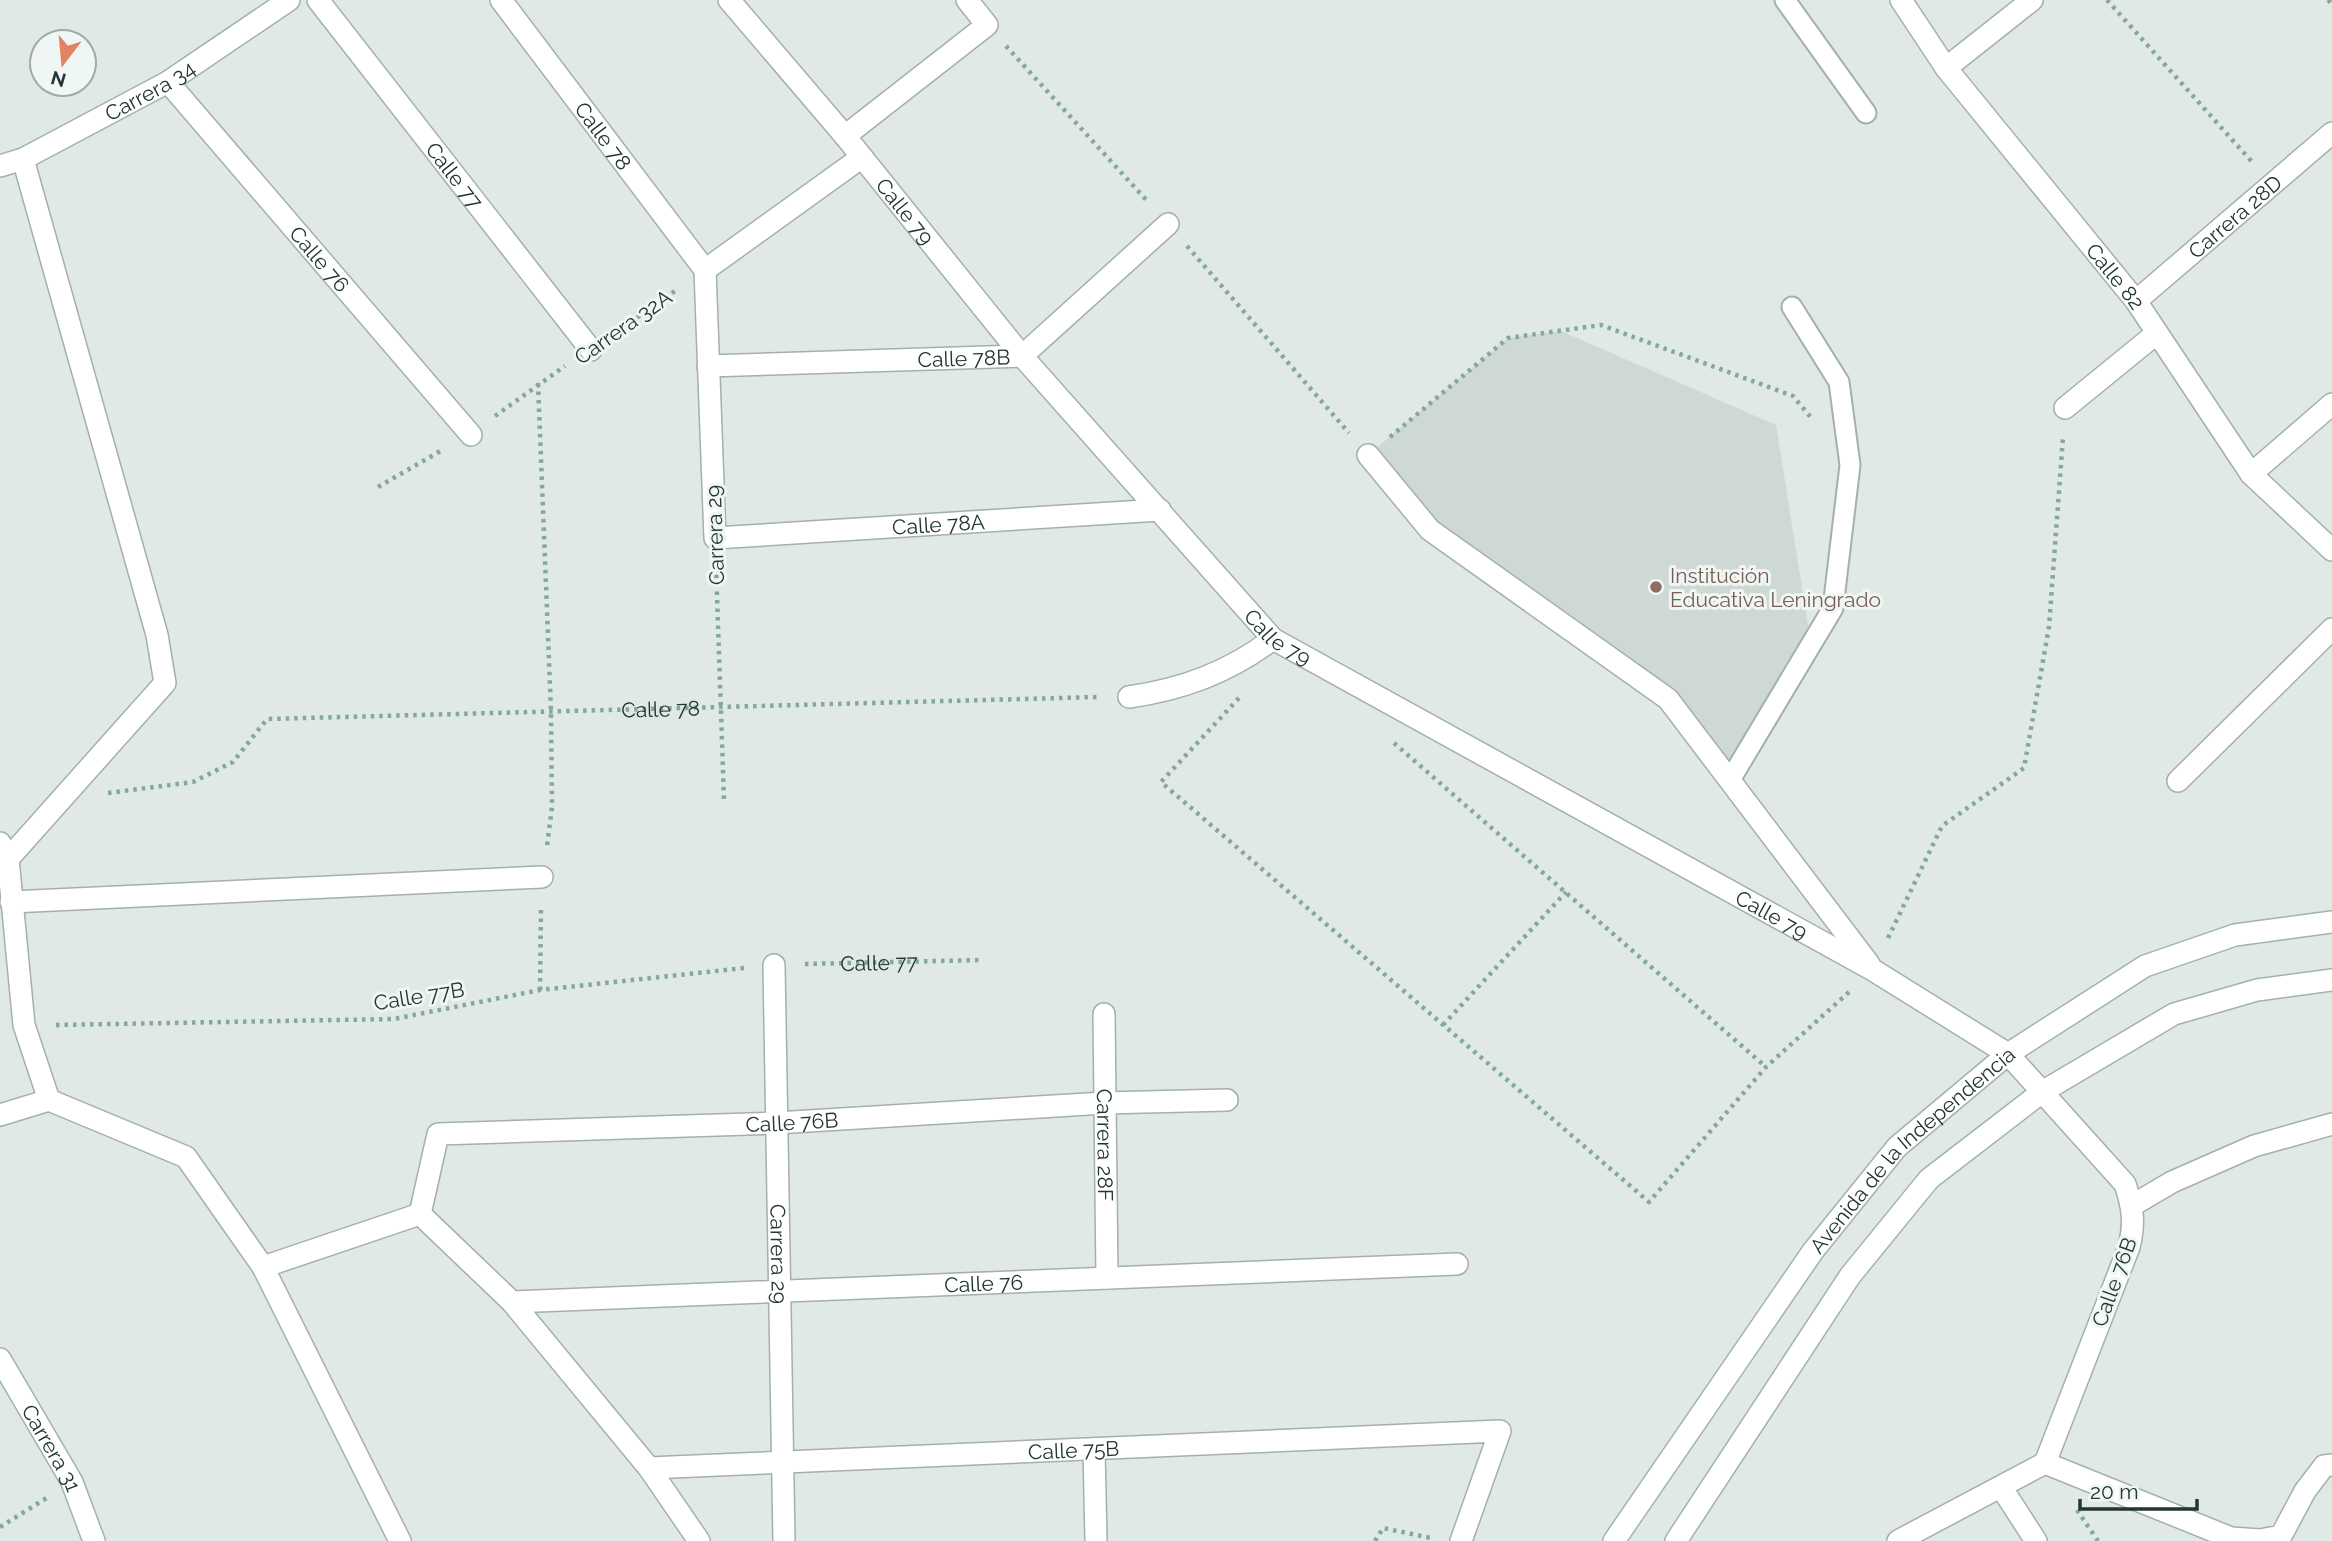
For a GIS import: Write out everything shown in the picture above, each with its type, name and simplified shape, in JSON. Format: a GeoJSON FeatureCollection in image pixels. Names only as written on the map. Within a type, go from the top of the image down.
{"type":"FeatureCollection","features":[{"type":"Feature","properties":{"kind":"street","name":"Carrera 34"},"geometry":{"type":"LineString","coordinates":[[0,166],[23,159],[168,82],[289,0]]}},
{"type":"Feature","properties":{"kind":"street","name":"Calle 77"},"geometry":{"type":"LineString","coordinates":[[318,0],[591,350]]}},
{"type":"Feature","properties":{"kind":"street","name":"Calle 78"},"geometry":{"type":"LineString","coordinates":[[501,0],[705,270]]}},
{"type":"Feature","properties":{"kind":"street","name":"Calle 79"},"geometry":{"type":"LineString","coordinates":[[729,0],[845,136],[1022,356],[1273,639],[1873,970],[2008,1054]]}},
{"type":"Feature","properties":{"kind":"street"},"geometry":{"type":"LineString","coordinates":[[845,136],[987,25],[967,0]]}},
{"type":"Feature","properties":{"kind":"street","name":"Calle 82"},"geometry":{"type":"LineString","coordinates":[[1901,0],[1946,68],[2136,301],[2251,474],[2332,550]]}},
{"type":"Feature","properties":{"kind":"street"},"geometry":{"type":"LineString","coordinates":[[1946,68],[2032,0]]}},
{"type":"Feature","properties":{"kind":"street","name":"Calle 76"},"geometry":{"type":"LineString","coordinates":[[168,82],[471,435]]}},
{"type":"Feature","properties":{"kind":"street","name":"Carrera 28D"},"geometry":{"type":"LineString","coordinates":[[2136,301],[2332,133]]}},
{"type":"Feature","properties":{"kind":"street"},"geometry":{"type":"LineString","coordinates":[[705,270],[862,157]]}},
{"type":"Feature","properties":{"kind":"street"},"geometry":{"type":"LineString","coordinates":[[23,159],[157,635],[165,683],[62,799],[4,851],[24,1025],[49,1100]]}},
{"type":"Feature","properties":{"kind":"street","name":"Calle 78B"},"geometry":{"type":"LineString","coordinates":[[708,366],[1022,356],[1168,224]]}},
{"type":"Feature","properties":{"kind":"street","name":"Carrera 29"},"geometry":{"type":"LineString","coordinates":[[705,270],[715,538]]}},
{"type":"Feature","properties":{"kind":"street"},"geometry":{"type":"LineString","coordinates":[[2065,408],[2157,333]]}},
{"type":"Feature","properties":{"kind":"street"},"geometry":{"type":"LineString","coordinates":[[2251,474],[2332,404]]}},
{"type":"Feature","properties":{"kind":"street"},"geometry":{"type":"LineString","coordinates":[[1368,455],[1430,530],[1668,699],[1873,970]]}},
{"type":"Feature","properties":{"kind":"street","name":"Calle 78A"},"geometry":{"type":"LineString","coordinates":[[715,538],[1160,510]]}},
{"type":"Feature","properties":{"kind":"street"},"geometry":{"type":"LineString","coordinates":[[2178,781],[2332,629]]}},
{"type":"Feature","properties":{"kind":"street"},"geometry":{"type":"LineString","coordinates":[[1129,697],[1179,687],[1217,674],[1244,660],[1273,639]]}},
{"type":"Feature","properties":{"kind":"street"},"geometry":{"type":"LineString","coordinates":[[11,902],[542,877]]}},
{"type":"Feature","properties":{"kind":"street","name":"Avenida de la Independencia"},"geometry":{"type":"LineString","coordinates":[[1614,1541],[1813,1251],[1897,1147],[2008,1054],[2146,966],[2235,935],[2332,922]]}},
{"type":"Feature","properties":{"kind":"street","name":"Carrera 29"},"geometry":{"type":"LineString","coordinates":[[774,965],[784,1541]]}},
{"type":"Feature","properties":{"kind":"street","name":"Avenida de la Independencia"},"geometry":{"type":"LineString","coordinates":[[1676,1541],[1850,1276],[1930,1179],[2042,1092],[2174,1014],[2256,990],[2332,980]]}},
{"type":"Feature","properties":{"kind":"street","name":"Carrera 28F"},"geometry":{"type":"LineString","coordinates":[[1104,1014],[1107,1278]]}},
{"type":"Feature","properties":{"kind":"street"},"geometry":{"type":"LineString","coordinates":[[2008,1054],[2125,1184],[2133,1205],[2172,1182],[2254,1146],[2332,1124]]}},
{"type":"Feature","properties":{"kind":"street"},"geometry":{"type":"LineString","coordinates":[[0,1115],[49,1100],[186,1157],[263,1267],[400,1541]]}},
{"type":"Feature","properties":{"kind":"street","name":"Calle 76B"},"geometry":{"type":"LineString","coordinates":[[420,1214],[438,1134],[776,1124],[1104,1103],[1227,1100]]}},
{"type":"Feature","properties":{"kind":"street","name":"Calle 76B"},"geometry":{"type":"LineString","coordinates":[[2045,1463],[2129,1247],[2134,1229],[2133,1205]]}},
{"type":"Feature","properties":{"kind":"street"},"geometry":{"type":"LineString","coordinates":[[263,1267],[420,1214],[512,1302],[649,1468],[699,1541]]}},
{"type":"Feature","properties":{"kind":"street","name":"Calle 76"},"geometry":{"type":"LineString","coordinates":[[512,1302],[1457,1264]]}},
{"type":"Feature","properties":{"kind":"street","name":"Carrera 31"},"geometry":{"type":"LineString","coordinates":[[0,1359],[72,1482],[94,1541]]}},
{"type":"Feature","properties":{"kind":"street","name":"Calle 75B"},"geometry":{"type":"LineString","coordinates":[[649,1468],[1500,1431],[1461,1541]]}},
{"type":"Feature","properties":{"kind":"street"},"geometry":{"type":"LineString","coordinates":[[1094,1449],[1096,1541]]}},
{"type":"Feature","properties":{"kind":"street"},"geometry":{"type":"LineString","coordinates":[[1898,1541],[2045,1463],[2231,1538],[2260,1540],[2281,1536],[2305,1491],[2324,1466],[2332,1465]]}},
{"type":"Feature","properties":{"kind":"street"},"geometry":{"type":"LineString","coordinates":[[2001,1487],[2036,1541]]}},
{"type":"Feature","properties":{"kind":"lane"},"geometry":{"type":"LineString","coordinates":[[1785,0],[1866,113]]}},
{"type":"Feature","properties":{"kind":"lane"},"geometry":{"type":"LineString","coordinates":[[1730,780],[1833,608],[1850,465],[1843,410],[1839,382],[1792,307]]}},
{"type":"Feature","properties":{"kind":"path"},"geometry":{"type":"LineString","coordinates":[[2107,0],[2273,184]]}},
{"type":"Feature","properties":{"kind":"path"},"geometry":{"type":"LineString","coordinates":[[2328,0],[2332,4]]}},
{"type":"Feature","properties":{"kind":"path","name":"Carrera 32A"},"geometry":{"type":"LineString","coordinates":[[378,486],[471,435],[538,383],[591,350],[705,270]]}},
{"type":"Feature","properties":{"kind":"path"},"geometry":{"type":"LineString","coordinates":[[1368,455],[1508,338],[1601,325],[1793,396],[1818,426]]}},
{"type":"Feature","properties":{"kind":"path"},"geometry":{"type":"LineString","coordinates":[[538,383],[551,711],[552,807],[542,877],[540,990]]}},
{"type":"Feature","properties":{"kind":"path"},"geometry":{"type":"LineString","coordinates":[[1982,798],[2024,768],[2049,627],[2065,408]]}},
{"type":"Feature","properties":{"kind":"path","name":"Carrera 29"},"geometry":{"type":"LineString","coordinates":[[715,538],[724,800]]}},
{"type":"Feature","properties":{"kind":"path"},"geometry":{"type":"LineString","coordinates":[[1240,696],[1161,782],[1649,1202],[1766,1067],[1388,738]]}},
{"type":"Feature","properties":{"kind":"path","name":"Calle 78"},"geometry":{"type":"LineString","coordinates":[[62,799],[193,782],[233,762],[267,719],[1129,697]]}},
{"type":"Feature","properties":{"kind":"path"},"geometry":{"type":"LineString","coordinates":[[1443,1025],[1566,892]]}},
{"type":"Feature","properties":{"kind":"path","name":"Calle 77"},"geometry":{"type":"LineString","coordinates":[[774,965],[982,960]]}},
{"type":"Feature","properties":{"kind":"path","name":"Calle 77B"},"geometry":{"type":"LineString","coordinates":[[24,1025],[394,1019],[540,990],[774,965]]}},
{"type":"Feature","properties":{"kind":"path"},"geometry":{"type":"LineString","coordinates":[[0,1527],[72,1482]]}},
{"type":"Feature","properties":{"kind":"path"},"geometry":{"type":"LineString","coordinates":[[1376,1541],[1383,1528],[1436,1538]]}},
{"type":"Feature","properties":{"kind":"shaded area","name":"Institución Educativa Leningrado"},"geometry":{"type":"Polygon","coordinates":[[[1561,331],[1776,425],[1811,644],[1730,780],[1668,699],[1430,530],[1368,455],[1508,338],[1561,331]]]}},
{"type":"Feature","properties":{"kind":"place","name":"Institución Educativa Leningrado"},"geometry":{"type":"Point","coordinates":[1656,587]}}]}
